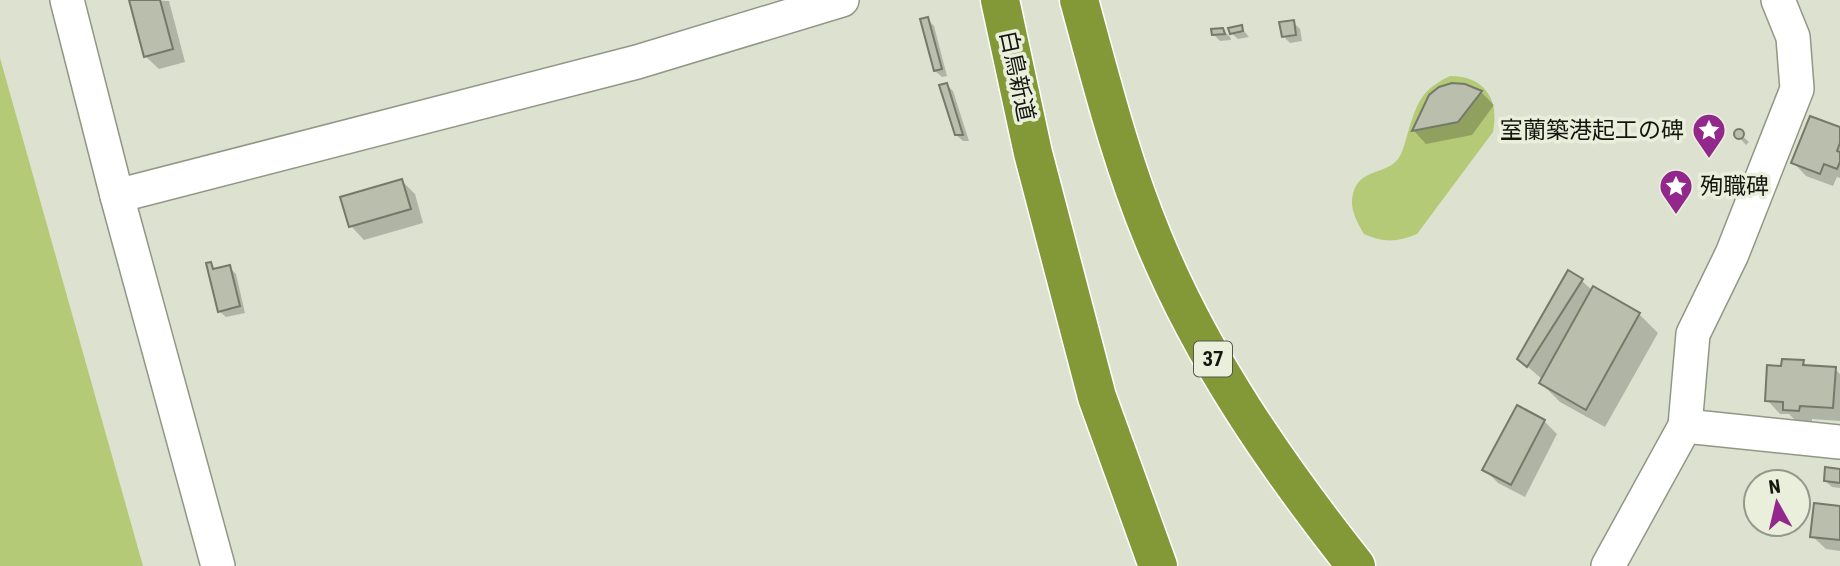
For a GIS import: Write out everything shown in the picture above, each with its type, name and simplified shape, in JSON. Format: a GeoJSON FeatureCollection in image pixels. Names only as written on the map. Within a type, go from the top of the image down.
{"type":"FeatureCollection","features":[{"type":"Feature","properties":{"kind":"highway","name":"白鳥新道"},"geometry":{"type":"LineString","coordinates":[[1000,0],[1033,153],[1097,397],[1158,566]]}},
{"type":"Feature","properties":{"kind":"highway","name":"37"},"geometry":{"type":"LineString","coordinates":[[1079,0],[1115,128],[1153,238],[1202,340],[1269,451],[1356,566]]}},
{"type":"Feature","properties":{"kind":"street"},"geometry":{"type":"LineString","coordinates":[[67,0],[117,196],[218,566]]}},
{"type":"Feature","properties":{"kind":"street"},"geometry":{"type":"LineString","coordinates":[[117,196],[637,62],[842,0]]}},
{"type":"Feature","properties":{"kind":"street"},"geometry":{"type":"LineString","coordinates":[[1608,566],[1685,426],[1693,334],[1732,254],[1797,89],[1793,37],[1778,0]]}},
{"type":"Feature","properties":{"kind":"street"},"geometry":{"type":"LineString","coordinates":[[1685,426],[1840,442]]}},
{"type":"Feature","properties":{"kind":"green space"},"geometry":{"type":"Polygon","coordinates":[[[0,58],[143,566],[0,566],[0,58]]]}},
{"type":"Feature","properties":{"kind":"green space"},"geometry":{"type":"Polygon","coordinates":[[[1450,76],[1472,80],[1487,92],[1494,109],[1493,132],[1417,234],[1390,240],[1364,234],[1353,210],[1352,199],[1356,186],[1367,176],[1387,168],[1398,159],[1420,101],[1431,88],[1450,76]]]}},
{"type":"Feature","properties":{"kind":"building"},"geometry":{"type":"Polygon","coordinates":[[[129,0],[160,0],[173,49],[144,57],[129,0]]]}},
{"type":"Feature","properties":{"kind":"building"},"geometry":{"type":"Polygon","coordinates":[[[928,17],[942,69],[934,71],[920,19],[928,17]]]}},
{"type":"Feature","properties":{"kind":"building"},"geometry":{"type":"Polygon","coordinates":[[[1294,20],[1296,35],[1282,37],[1279,22],[1294,20]]]}},
{"type":"Feature","properties":{"kind":"building"},"geometry":{"type":"Polygon","coordinates":[[[1242,25],[1243,31],[1230,34],[1228,28],[1242,25]]]}},
{"type":"Feature","properties":{"kind":"building"},"geometry":{"type":"Polygon","coordinates":[[[1223,28],[1225,34],[1212,35],[1211,29],[1223,28]]]}},
{"type":"Feature","properties":{"kind":"building"},"geometry":{"type":"Polygon","coordinates":[[[947,83],[963,135],[955,135],[939,85],[947,83]]]}},
{"type":"Feature","properties":{"kind":"building"},"geometry":{"type":"Polygon","coordinates":[[[1452,83],[1465,84],[1482,91],[1458,122],[1412,131],[1429,95],[1439,87],[1452,83]]]}},
{"type":"Feature","properties":{"kind":"building"},"geometry":{"type":"Polygon","coordinates":[[[1810,116],[1840,127],[1837,151],[1840,152],[1840,162],[1837,169],[1824,164],[1820,174],[1791,163],[1810,116]]]}},
{"type":"Feature","properties":{"kind":"building"},"geometry":{"type":"Polygon","coordinates":[[[1739,129],[1744,134],[1739,139],[1734,134],[1739,129]]]}},
{"type":"Feature","properties":{"kind":"building"},"geometry":{"type":"Polygon","coordinates":[[[402,179],[411,209],[349,227],[340,197],[402,179]]]}},
{"type":"Feature","properties":{"kind":"building"},"geometry":{"type":"Polygon","coordinates":[[[211,262],[213,269],[230,265],[240,306],[218,312],[206,263],[211,262]]]}},
{"type":"Feature","properties":{"kind":"building"},"geometry":{"type":"Polygon","coordinates":[[[1568,270],[1583,279],[1527,367],[1517,359],[1568,270]]]}},
{"type":"Feature","properties":{"kind":"building"},"geometry":{"type":"Polygon","coordinates":[[[1593,286],[1640,313],[1586,410],[1539,383],[1593,286]]]}},
{"type":"Feature","properties":{"kind":"building"},"geometry":{"type":"Polygon","coordinates":[[[1782,359],[1804,360],[1803,365],[1836,367],[1833,408],[1800,406],[1799,411],[1783,410],[1783,402],[1765,401],[1767,365],[1781,366],[1782,359]]]}},
{"type":"Feature","properties":{"kind":"building"},"geometry":{"type":"Polygon","coordinates":[[[1517,405],[1545,420],[1511,485],[1482,470],[1517,405]]]}},
{"type":"Feature","properties":{"kind":"building"},"geometry":{"type":"Polygon","coordinates":[[[1825,467],[1840,469],[1840,483],[1824,481],[1825,467]]]}},
{"type":"Feature","properties":{"kind":"building"},"geometry":{"type":"Polygon","coordinates":[[[1814,503],[1840,506],[1840,540],[1812,537],[1814,503]]]}},
{"type":"Feature","properties":{"kind":"place","name":"室蘭築港起工の碑"},"geometry":{"type":"Point","coordinates":[1709,160]}},
{"type":"Feature","properties":{"kind":"place","name":"殉職碑"},"geometry":{"type":"Point","coordinates":[1676,216]}}]}
